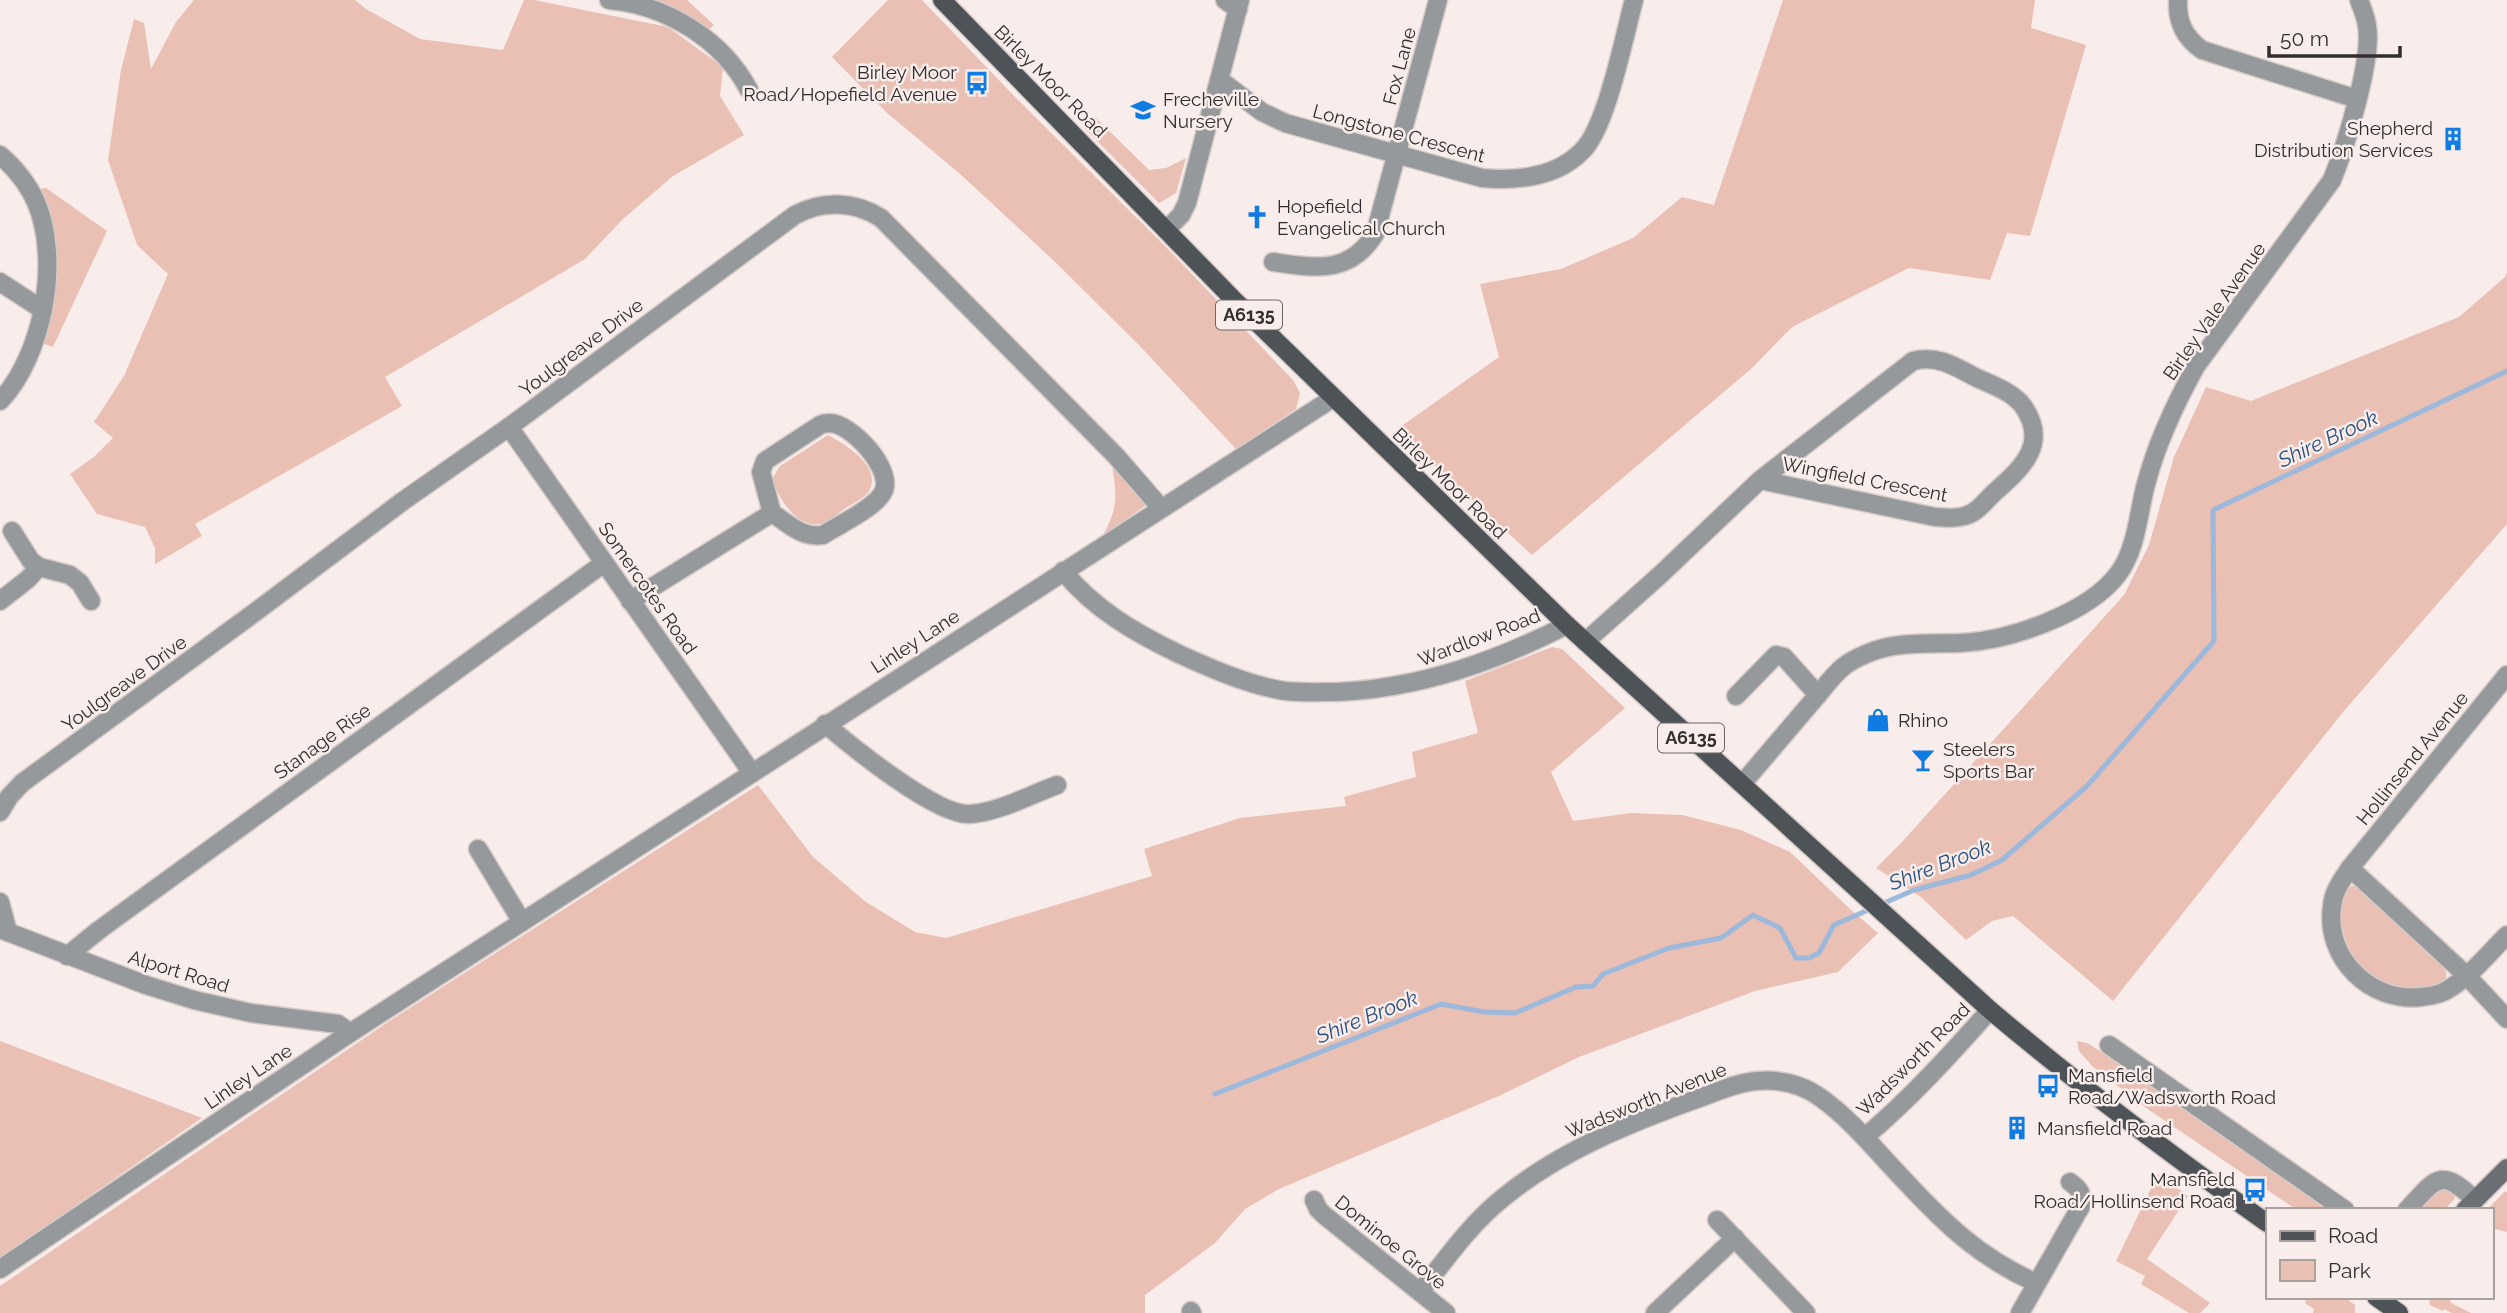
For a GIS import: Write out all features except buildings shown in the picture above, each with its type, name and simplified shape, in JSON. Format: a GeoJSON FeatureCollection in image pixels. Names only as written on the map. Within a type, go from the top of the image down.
{"type":"FeatureCollection","features":[{"type":"Feature","properties":{"kind":"main road","name":"Birley Moor Road"},"geometry":{"type":"LineString","coordinates":[[942,0],[1333,398],[1567,625],[1990,1010]]}},
{"type":"Feature","properties":{"kind":"main road","name":"A6135"},"geometry":{"type":"LineString","coordinates":[[1990,1010],[2166,1151],[2266,1222]]}},
{"type":"Feature","properties":{"kind":"main road"},"geometry":{"type":"LineString","coordinates":[[2470,1205],[2507,1168]]}},
{"type":"Feature","properties":{"kind":"main road"},"geometry":{"type":"LineString","coordinates":[[2380,1302],[2399,1313]]}},
{"type":"Feature","properties":{"kind":"street"},"geometry":{"type":"LineString","coordinates":[[609,0],[629,2],[654,10],[691,28],[731,61],[749,90]]}},
{"type":"Feature","properties":{"kind":"street","name":"Fox Lane"},"geometry":{"type":"LineString","coordinates":[[1273,262],[1328,267],[1349,261],[1364,250],[1375,234],[1438,0]]}},
{"type":"Feature","properties":{"kind":"street","name":"Longstone Crescent"},"geometry":{"type":"LineString","coordinates":[[1220,80],[1262,112],[1285,123],[1482,178],[1504,181],[1547,173],[1582,151],[1602,119],[1634,0]]}},
{"type":"Feature","properties":{"kind":"street"},"geometry":{"type":"LineString","coordinates":[[2178,0],[2183,31],[2191,42],[2202,50],[2357,99]]}},
{"type":"Feature","properties":{"kind":"street","name":"Birley Vale Avenue"},"geometry":{"type":"LineString","coordinates":[[1742,784],[1843,667],[1866,654],[1889,646],[1987,640],[2017,632],[2087,602],[2106,588],[2119,573],[2129,554],[2159,442],[2177,400],[2196,366],[2332,180],[2341,160],[2368,50],[2368,26],[2359,0]]}},
{"type":"Feature","properties":{"kind":"street"},"geometry":{"type":"LineString","coordinates":[[1166,230],[1181,215],[1187,203],[1220,80],[1234,3]]}},
{"type":"Feature","properties":{"kind":"street"},"geometry":{"type":"LineString","coordinates":[[0,155],[25,181],[36,202],[42,222],[47,270],[43,310],[35,340],[22,368],[0,401]]}},
{"type":"Feature","properties":{"kind":"street","name":"Youlgreave Drive"},"geometry":{"type":"LineString","coordinates":[[0,812],[22,783],[403,501],[509,428],[597,360],[808,208],[841,204],[870,211],[896,230],[1116,456],[1161,508]]}},
{"type":"Feature","properties":{"kind":"street"},"geometry":{"type":"LineString","coordinates":[[0,282],[43,310]]}},
{"type":"Feature","properties":{"kind":"street","name":"Wingfield Crescent"},"geometry":{"type":"LineString","coordinates":[[1585,642],[1760,480],[1913,361],[1924,358],[1943,360],[2015,397],[2031,420],[2034,442],[2030,456],[2017,472],[1972,513],[1954,519],[1760,480]]}},
{"type":"Feature","properties":{"kind":"street","name":"Linley Lane"},"geometry":{"type":"LineString","coordinates":[[0,1269],[350,1032],[1333,398]]}},
{"type":"Feature","properties":{"kind":"street"},"geometry":{"type":"LineString","coordinates":[[820,425],[839,425],[867,446],[886,479],[883,493],[872,505],[823,535],[800,533],[772,513],[761,472],[765,461],[820,425]]}},
{"type":"Feature","properties":{"kind":"street","name":"Somercotes Road"},"geometry":{"type":"LineString","coordinates":[[509,428],[752,773]]}},
{"type":"Feature","properties":{"kind":"street"},"geometry":{"type":"LineString","coordinates":[[630,601],[772,513]]}},
{"type":"Feature","properties":{"kind":"street"},"geometry":{"type":"LineString","coordinates":[[12,531],[31,561],[39,567],[70,575],[80,583],[91,601]]}},
{"type":"Feature","properties":{"kind":"street","name":"Stanage Rise"},"geometry":{"type":"LineString","coordinates":[[67,956],[604,563]]}},
{"type":"Feature","properties":{"kind":"street"},"geometry":{"type":"LineString","coordinates":[[0,601],[39,567]]}},
{"type":"Feature","properties":{"kind":"street","name":"Wardlow Road"},"geometry":{"type":"LineString","coordinates":[[1063,571],[1101,609],[1133,631],[1206,666],[1285,691],[1350,691],[1409,684],[1479,664],[1567,625]]}},
{"type":"Feature","properties":{"kind":"street"},"geometry":{"type":"LineString","coordinates":[[1736,695],[1776,655],[1784,657],[1818,695]]}},
{"type":"Feature","properties":{"kind":"street","name":"Hollinsend Avenue"},"geometry":{"type":"LineString","coordinates":[[2507,674],[2350,868],[2336,889],[2332,907],[2332,929],[2338,952],[2352,970],[2386,995],[2408,999],[2446,991],[2507,935]]}},
{"type":"Feature","properties":{"kind":"street"},"geometry":{"type":"LineString","coordinates":[[825,724],[930,800],[962,814],[990,810],[1057,785]]}},
{"type":"Feature","properties":{"kind":"street"},"geometry":{"type":"LineString","coordinates":[[478,849],[522,922]]}},
{"type":"Feature","properties":{"kind":"street"},"geometry":{"type":"LineString","coordinates":[[2350,868],[2466,975],[2507,1019]]}},
{"type":"Feature","properties":{"kind":"street"},"geometry":{"type":"LineString","coordinates":[[0,902],[4,931]]}},
{"type":"Feature","properties":{"kind":"street","name":"Alport Road"},"geometry":{"type":"LineString","coordinates":[[4,931],[194,1000],[251,1013],[338,1024],[350,1032]]}},
{"type":"Feature","properties":{"kind":"street","name":"Wadsworth Road"},"geometry":{"type":"LineString","coordinates":[[1865,1137],[1917,1090],[1990,1010]]}},
{"type":"Feature","properties":{"kind":"street"},"geometry":{"type":"LineString","coordinates":[[2109,1045],[2342,1208]]}},
{"type":"Feature","properties":{"kind":"street","name":"Wadsworth Avenue"},"geometry":{"type":"LineString","coordinates":[[1420,1292],[1463,1236],[1503,1198],[1576,1149],[1654,1115],[1737,1085],[1773,1081],[1791,1082],[1823,1099],[1865,1137],[1949,1227],[2004,1268],[2036,1283]]}},
{"type":"Feature","properties":{"kind":"street"},"geometry":{"type":"LineString","coordinates":[[2409,1208],[2437,1180],[2447,1179],[2456,1182],[2470,1205]]}},
{"type":"Feature","properties":{"kind":"street"},"geometry":{"type":"LineString","coordinates":[[2020,1313],[2081,1206],[2083,1197],[2079,1188],[2070,1182]]}},
{"type":"Feature","properties":{"kind":"street","name":"Dominoe Grove"},"geometry":{"type":"LineString","coordinates":[[1314,1200],[1324,1215],[1446,1313]]}},
{"type":"Feature","properties":{"kind":"street"},"geometry":{"type":"LineString","coordinates":[[1717,1220],[1806,1313]]}},
{"type":"Feature","properties":{"kind":"street"},"geometry":{"type":"LineString","coordinates":[[1655,1313],[1735,1238]]}},
{"type":"Feature","properties":{"kind":"green space"},"geometry":{"type":"Polygon","coordinates":[[[194,0],[355,0],[420,39],[503,50],[524,0],[668,27],[723,67],[720,96],[744,135],[673,176],[623,219],[585,259],[385,377],[402,406],[195,524],[202,536],[155,564],[155,548],[145,527],[97,514],[70,474],[95,456],[113,438],[94,422],[124,376],[168,274],[137,245],[108,160],[121,70],[134,19],[144,23],[151,69],[176,22],[194,0]]]}},
{"type":"Feature","properties":{"kind":"green space"},"geometry":{"type":"Polygon","coordinates":[[[653,0],[687,0],[714,25],[707,31],[682,13],[653,0]]]}},
{"type":"Feature","properties":{"kind":"green space"},"geometry":{"type":"Polygon","coordinates":[[[888,0],[922,0],[1293,380],[1300,393],[1296,409],[1236,449],[1139,345],[1052,259],[959,173],[886,112],[832,57],[888,0]]]}},
{"type":"Feature","properties":{"kind":"green space"},"geometry":{"type":"Polygon","coordinates":[[[1783,0],[2035,0],[2031,28],[2086,45],[2030,236],[2007,233],[1990,280],[1909,268],[1792,327],[1752,368],[1532,555],[1396,430],[1499,357],[1480,284],[1561,269],[1633,238],[1682,197],[1714,205],[1783,0]]]}},
{"type":"Feature","properties":{"kind":"green space"},"geometry":{"type":"Polygon","coordinates":[[[1095,117],[1149,170],[1166,168],[1186,158],[1176,193],[1159,203],[1083,127],[1095,117]]]}},
{"type":"Feature","properties":{"kind":"green space"},"geometry":{"type":"Polygon","coordinates":[[[46,188],[107,231],[53,347],[44,344],[57,280],[53,234],[40,189],[46,188]]]}},
{"type":"Feature","properties":{"kind":"green space"},"geometry":{"type":"Polygon","coordinates":[[[2507,272],[2507,524],[2343,712],[2113,1001],[2013,916],[1992,921],[1966,940],[1921,897],[1876,868],[2124,595],[2149,545],[2174,457],[2206,387],[2251,401],[2459,317],[2505,277],[2507,272]]]}},
{"type":"Feature","properties":{"kind":"green space"},"geometry":{"type":"Polygon","coordinates":[[[828,435],[860,457],[871,473],[872,482],[869,491],[859,500],[827,522],[811,524],[789,510],[772,479],[780,466],[828,435]]]}},
{"type":"Feature","properties":{"kind":"green space"},"geometry":{"type":"Polygon","coordinates":[[[1112,465],[1146,505],[1103,536],[1115,502],[1112,465]]]}},
{"type":"Feature","properties":{"kind":"green space"},"geometry":{"type":"Polygon","coordinates":[[[1552,647],[1562,649],[1625,708],[1551,772],[1573,821],[1631,813],[1682,815],[1741,830],[1790,852],[1878,933],[1838,972],[1755,991],[1579,1057],[1501,1095],[1279,1189],[1245,1209],[1215,1243],[1145,1295],[1145,1313],[0,1313],[0,1286],[391,1020],[758,785],[813,857],[866,902],[915,932],[946,938],[1152,876],[1144,849],[1240,818],[1346,806],[1344,797],[1416,777],[1412,752],[1478,733],[1465,681],[1552,647]]]}},
{"type":"Feature","properties":{"kind":"green space"},"geometry":{"type":"Polygon","coordinates":[[[2351,886],[2358,886],[2445,967],[2444,982],[2425,989],[2398,987],[2382,982],[2362,969],[2351,952],[2342,926],[2342,905],[2351,886]]]}},
{"type":"Feature","properties":{"kind":"green space"},"geometry":{"type":"Polygon","coordinates":[[[0,1041],[202,1118],[0,1258],[0,1041]]]}},
{"type":"Feature","properties":{"kind":"green space"},"geometry":{"type":"Polygon","coordinates":[[[2077,1041],[2087,1043],[2136,1073],[2328,1208],[2294,1208],[2149,1110],[2093,1067],[2079,1051],[2077,1041]]]}},
{"type":"Feature","properties":{"kind":"green space"},"geometry":{"type":"Polygon","coordinates":[[[2158,1174],[2188,1196],[2147,1259],[2210,1303],[2200,1313],[2189,1313],[2141,1284],[2145,1276],[2116,1261],[2158,1174]]]}},
{"type":"Feature","properties":{"kind":"green space"},"geometry":{"type":"Polygon","coordinates":[[[2443,1187],[2451,1189],[2455,1198],[2446,1208],[2419,1208],[2443,1187]]]}},
{"type":"Feature","properties":{"kind":"green space"},"geometry":{"type":"Polygon","coordinates":[[[2505,1191],[2507,1193],[2507,1232],[2493,1228],[2493,1208],[2489,1208],[2505,1191]]]}},
{"type":"Feature","properties":{"kind":"green space"},"geometry":{"type":"Polygon","coordinates":[[[2306,1299],[2347,1299],[2355,1305],[2355,1313],[2313,1313],[2314,1309],[2305,1303],[2306,1299]]]}},
{"type":"Feature","properties":{"kind":"green space"},"geometry":{"type":"Polygon","coordinates":[[[2429,1299],[2450,1299],[2451,1303],[2471,1313],[2452,1313],[2430,1305],[2429,1299]]]}},
{"type":"Feature","properties":{"kind":"waterway","name":"Shire Brook"},"geometry":{"type":"LineString","coordinates":[[1215,1094],[1441,1004],[1484,1012],[1515,1013],[1576,987],[1593,986],[1603,974],[1669,948],[1721,938],[1753,915],[1780,928],[1796,958],[1809,958],[1819,953],[1834,925],[1914,890],[1971,875],[2002,860],[2087,786],[2214,641],[2213,510],[2507,371]]}},
{"type":"Feature","properties":{"kind":"place","name":"Birley Moor Road/Hopefield Avenue"},"geometry":{"type":"Point","coordinates":[977,83]}},
{"type":"Feature","properties":{"kind":"place","name":"Frecheville Nursery"},"geometry":{"type":"Point","coordinates":[1143,110]}},
{"type":"Feature","properties":{"kind":"place","name":"Shepherd Distribution Services"},"geometry":{"type":"Point","coordinates":[2453,139]}},
{"type":"Feature","properties":{"kind":"place","name":"Hopefield Evangelical Church"},"geometry":{"type":"Point","coordinates":[1257,217]}},
{"type":"Feature","properties":{"kind":"place","name":"Rhino"},"geometry":{"type":"Point","coordinates":[1878,720]}},
{"type":"Feature","properties":{"kind":"place","name":"Steelers Sports Bar"},"geometry":{"type":"Point","coordinates":[1923,760]}},
{"type":"Feature","properties":{"kind":"place","name":"Mansfield Road/Wadsworth Road"},"geometry":{"type":"Point","coordinates":[2048,1086]}},
{"type":"Feature","properties":{"kind":"place","name":"Mansfield Road"},"geometry":{"type":"Point","coordinates":[2017,1128]}},
{"type":"Feature","properties":{"kind":"place","name":"Mansfield Road/Hollinsend Road"},"geometry":{"type":"Point","coordinates":[2255,1190]}}]}
